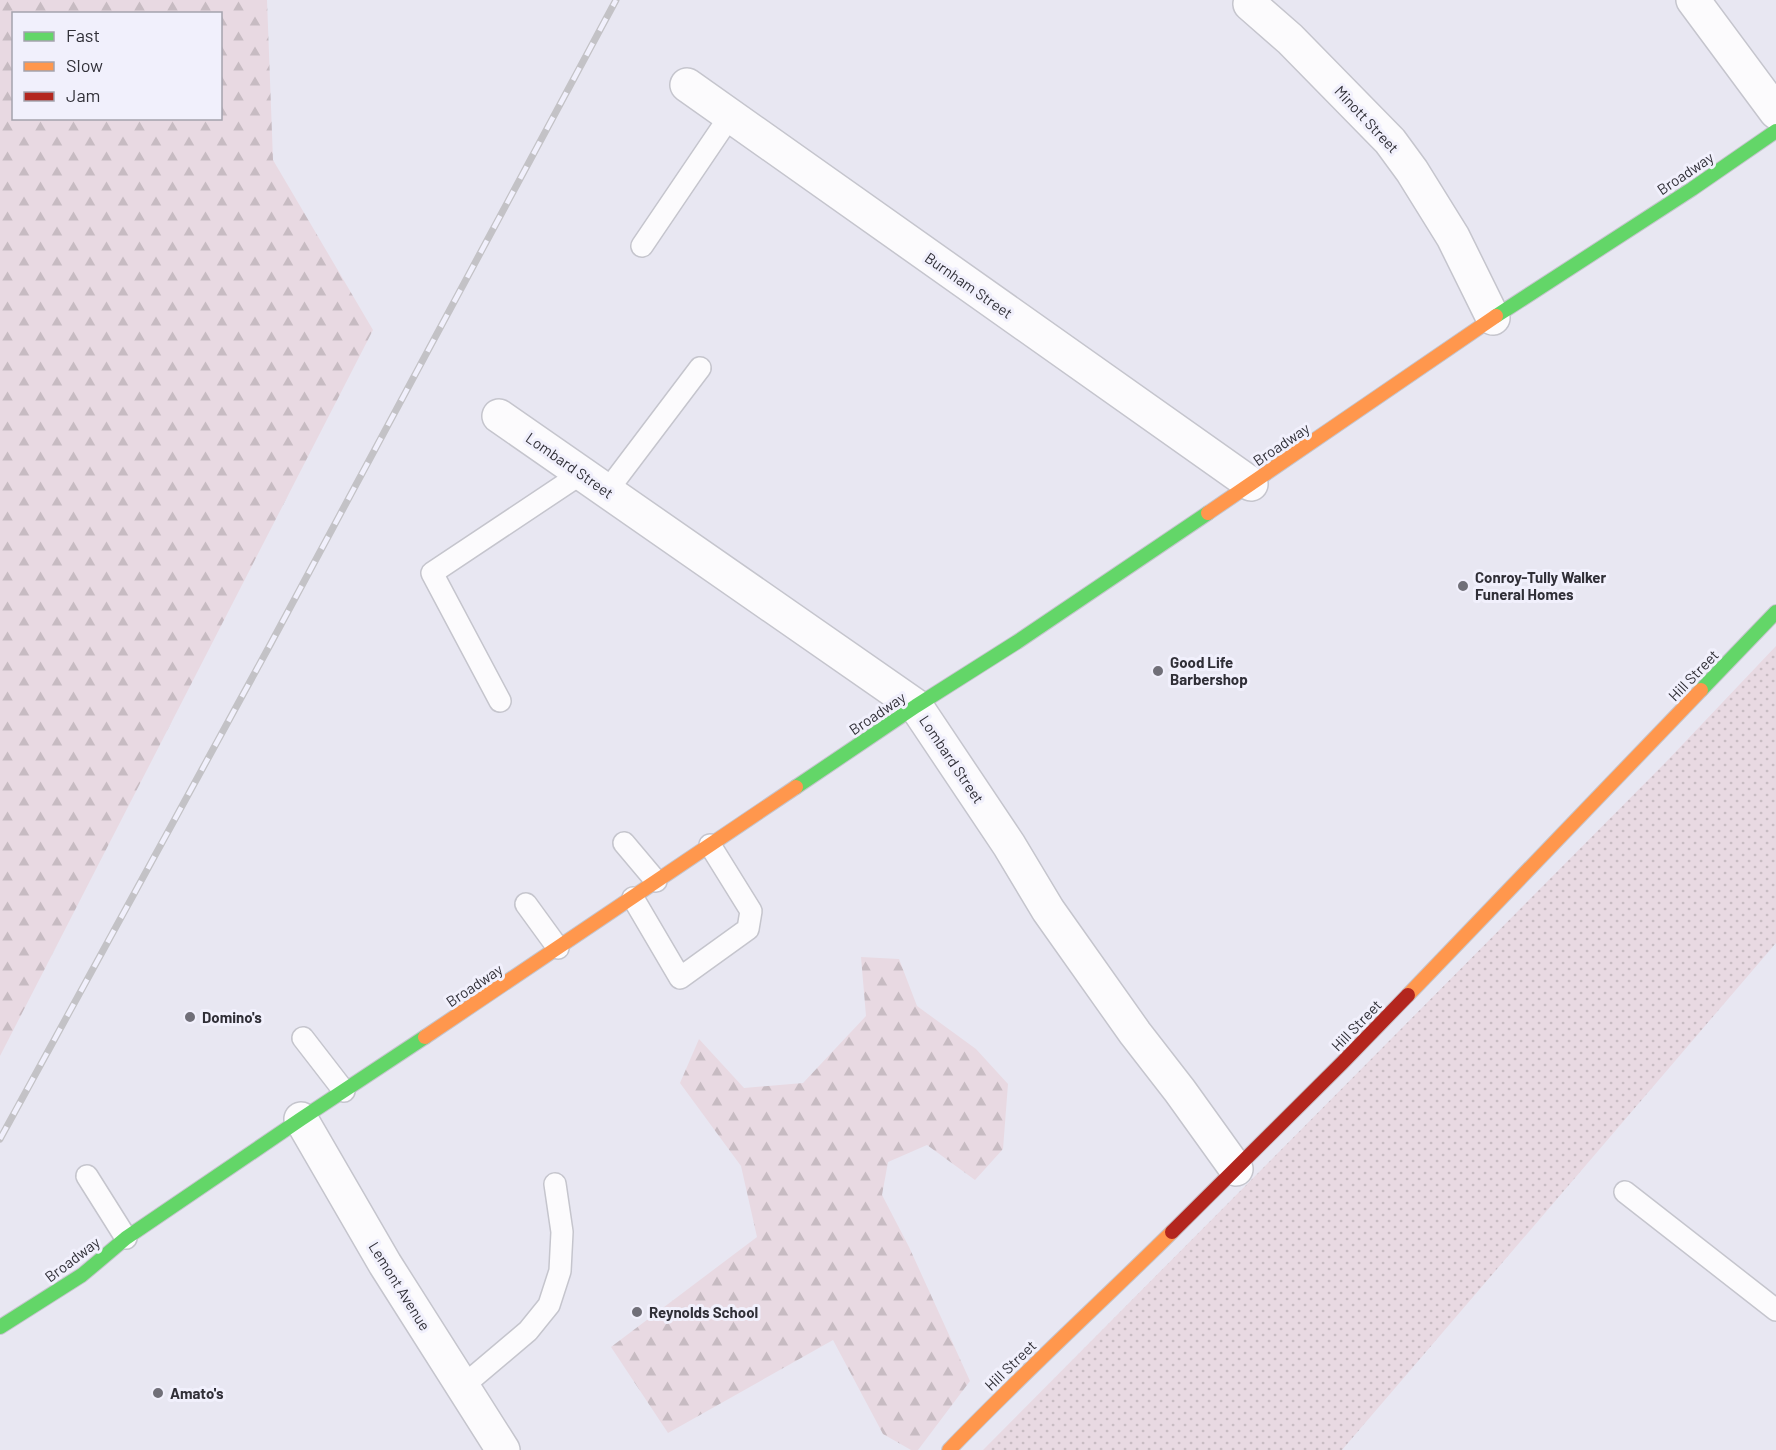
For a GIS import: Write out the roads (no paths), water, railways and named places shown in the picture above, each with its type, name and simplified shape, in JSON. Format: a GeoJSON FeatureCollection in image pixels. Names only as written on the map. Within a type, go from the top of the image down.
{"type":"FeatureCollection","features":[{"type":"Feature","properties":{"kind":"main road","name":"Broadway"},"geometry":{"type":"LineString","coordinates":[[0,1327],[82,1275],[126,1238],[301,1119],[916,706],[1017,642],[1493,318],[1692,189],[1776,131]]}},
{"type":"Feature","properties":{"kind":"main road","name":"Hill Street"},"geometry":{"type":"LineString","coordinates":[[949,1450],[1350,1055],[1776,612]]}},
{"type":"Feature","properties":{"kind":"street"},"geometry":{"type":"LineString","coordinates":[[1693,0],[1776,112]]}},
{"type":"Feature","properties":{"kind":"street","name":"Minott Street"},"geometry":{"type":"LineString","coordinates":[[1251,4],[1290,39],[1390,141],[1412,171],[1453,237],[1493,318]]}},
{"type":"Feature","properties":{"kind":"street","name":"Burnham Street"},"geometry":{"type":"LineString","coordinates":[[687,85],[1251,484]]}},
{"type":"Feature","properties":{"kind":"street","name":"Lombard Street"},"geometry":{"type":"LineString","coordinates":[[500,416],[916,706],[1009,844],[1048,910],[1135,1033],[1236,1169]]}},
{"type":"Feature","properties":{"kind":"street","name":"Lemont Avenue"},"geometry":{"type":"LineString","coordinates":[[301,1119],[386,1264],[503,1450]]}},
{"type":"Feature","properties":{"kind":"lane"},"geometry":{"type":"LineString","coordinates":[[642,246],[730,116]]}},
{"type":"Feature","properties":{"kind":"lane"},"geometry":{"type":"LineString","coordinates":[[500,701],[432,573],[595,482],[700,368]]}},
{"type":"Feature","properties":{"kind":"lane"},"geometry":{"type":"LineString","coordinates":[[624,843],[656,882]]}},
{"type":"Feature","properties":{"kind":"lane"},"geometry":{"type":"LineString","coordinates":[[633,898],[680,978],[748,929],[751,911],[710,845]]}},
{"type":"Feature","properties":{"kind":"lane"},"geometry":{"type":"LineString","coordinates":[[526,904],[558,948]]}},
{"type":"Feature","properties":{"kind":"lane"},"geometry":{"type":"LineString","coordinates":[[303,1038],[344,1091]]}},
{"type":"Feature","properties":{"kind":"lane"},"geometry":{"type":"LineString","coordinates":[[87,1176],[126,1238]]}},
{"type":"Feature","properties":{"kind":"lane"},"geometry":{"type":"LineString","coordinates":[[463,1386],[528,1331],[549,1305],[560,1271],[562,1232],[555,1184]]}},
{"type":"Feature","properties":{"kind":"lane"},"geometry":{"type":"LineString","coordinates":[[1625,1192],[1776,1310]]}},
{"type":"Feature","properties":{"kind":"railway"},"geometry":{"type":"LineString","coordinates":[[0,1139],[270,645],[616,0]]}},
{"type":"Feature","properties":{"kind":"place","name":"Conroy-Tully Walker Funeral Homes"},"geometry":{"type":"Point","coordinates":[1463,586]}},
{"type":"Feature","properties":{"kind":"place","name":"Good Life Barbershop"},"geometry":{"type":"Point","coordinates":[1158,671]}},
{"type":"Feature","properties":{"kind":"place","name":"Domino's"},"geometry":{"type":"Point","coordinates":[190,1017]}},
{"type":"Feature","properties":{"kind":"place","name":"Reynolds School"},"geometry":{"type":"Point","coordinates":[637,1312]}},
{"type":"Feature","properties":{"kind":"place","name":"Amato's"},"geometry":{"type":"Point","coordinates":[158,1393]}}]}
